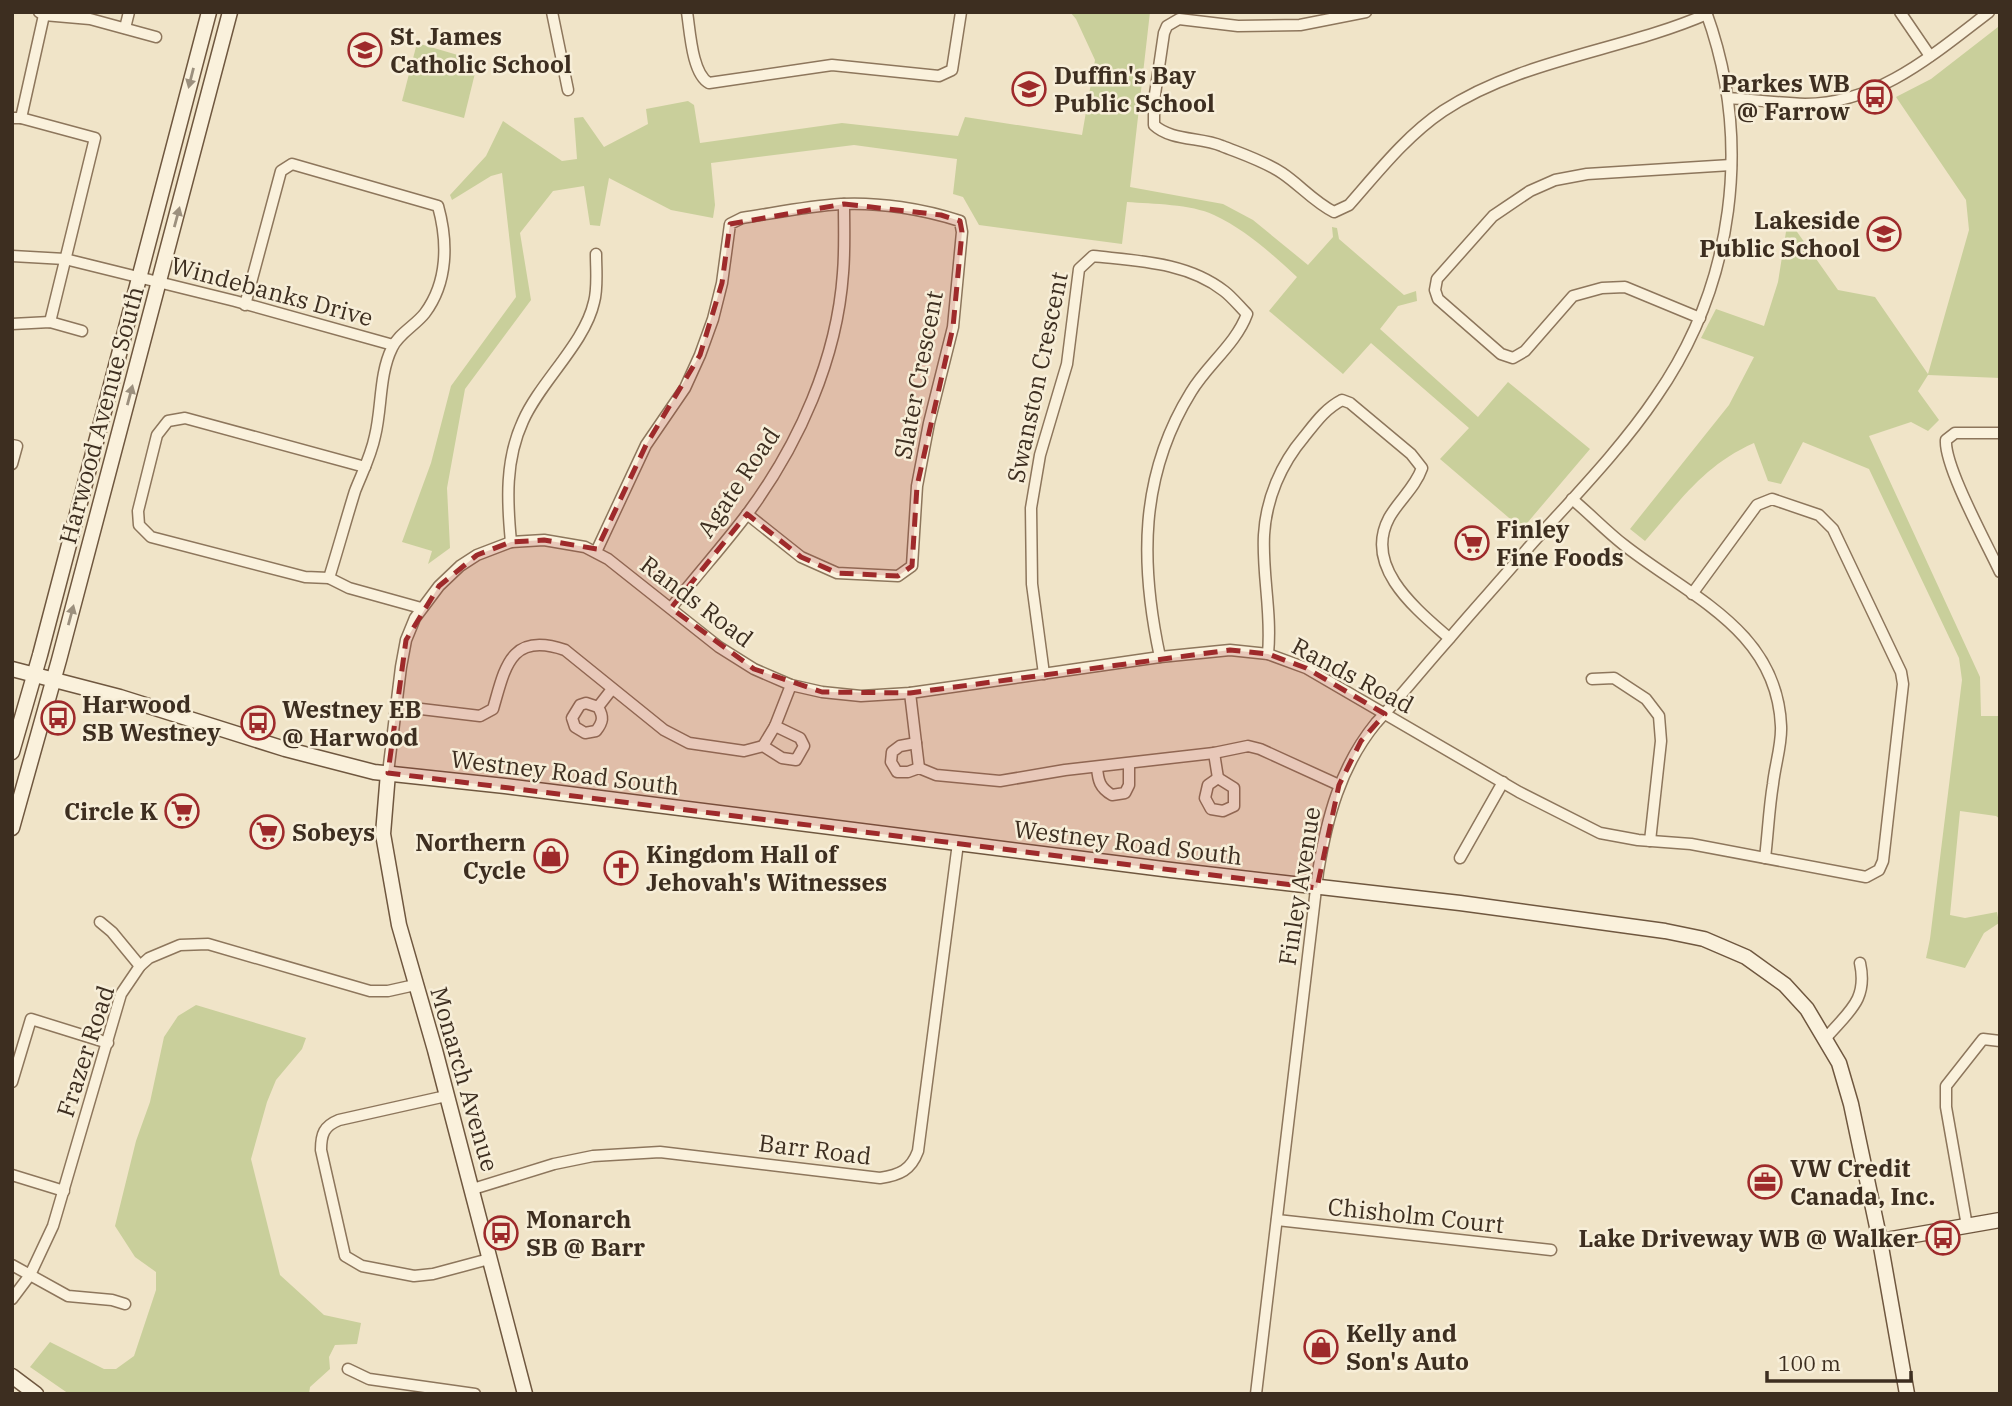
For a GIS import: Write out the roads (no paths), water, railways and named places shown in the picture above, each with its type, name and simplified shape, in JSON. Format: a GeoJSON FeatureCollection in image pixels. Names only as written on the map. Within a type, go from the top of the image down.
{"type":"FeatureCollection","features":[{"type":"Feature","properties":{"kind":"main road","name":"Harwood Avenue South"},"geometry":{"type":"LineString","coordinates":[[12,752],[209,12]]}},
{"type":"Feature","properties":{"kind":"main road","name":"Harwood Avenue South"},"geometry":{"type":"LineString","coordinates":[[12,828],[54,681],[230,12]]}},
{"type":"Feature","properties":{"kind":"main road","name":"Westney Road South"},"geometry":{"type":"LineString","coordinates":[[12,669],[120,697],[322,760],[374,772],[1438,901],[1665,930],[1704,939],[1746,957],[1785,985],[1807,1009],[1839,1063],[1851,1104],[1880,1241],[1907,1394]]}},
{"type":"Feature","properties":{"kind":"main road","name":"Monarch Avenue"},"geometry":{"type":"LineString","coordinates":[[388,773],[383,834],[399,925],[473,1189],[525,1394]]}},
{"type":"Feature","properties":{"kind":"main road"},"geometry":{"type":"LineString","coordinates":[[1880,1241],[2000,1220]]}},
{"type":"Feature","properties":{"kind":"main road"},"geometry":{"type":"LineString","coordinates":[[12,1376],[36,1394]]}},
{"type":"Feature","properties":{"kind":"street"},"geometry":{"type":"LineString","coordinates":[[125,28],[129,12]]}},
{"type":"Feature","properties":{"kind":"street"},"geometry":{"type":"LineString","coordinates":[[552,12],[568,90]]}},
{"type":"Feature","properties":{"kind":"street"},"geometry":{"type":"LineString","coordinates":[[687,12],[695,58],[701,77],[709,83],[832,65],[939,76],[952,70],[961,12]]}},
{"type":"Feature","properties":{"kind":"street"},"geometry":{"type":"LineString","coordinates":[[1366,12],[1300,25],[1238,26],[1179,19],[1167,26],[1164,33],[1154,101],[1154,125],[1162,132],[1215,143],[1252,158],[1282,173],[1334,212],[1349,205],[1416,133],[1442,112],[1478,91],[1515,76],[1707,13]]}},
{"type":"Feature","properties":{"kind":"street"},"geometry":{"type":"LineString","coordinates":[[1899,12],[1930,56]]}},
{"type":"Feature","properties":{"kind":"street"},"geometry":{"type":"LineString","coordinates":[[1729,98],[1806,104],[1855,97],[1889,83],[1989,12]]}},
{"type":"Feature","properties":{"kind":"street","name":"Finley Avenue"},"geometry":{"type":"LineString","coordinates":[[1256,1394],[1326,824],[1339,785],[1361,741],[1572,499],[1656,397],[1695,332],[1714,282],[1731,196],[1729,98],[1722,61],[1707,13]]}},
{"type":"Feature","properties":{"kind":"street"},"geometry":{"type":"LineString","coordinates":[[50,322],[95,138],[17,118],[41,14],[81,18],[156,37]]}},
{"type":"Feature","properties":{"kind":"street"},"geometry":{"type":"LineString","coordinates":[[245,304],[281,172],[292,164],[416,198],[439,206],[444,272],[438,292],[424,314],[393,345]]}},
{"type":"Feature","properties":{"kind":"street"},"geometry":{"type":"LineString","coordinates":[[1700,318],[1625,287],[1602,288],[1573,296],[1525,351],[1513,358],[1501,354],[1490,345],[1438,299],[1435,290],[1437,279],[1493,216],[1530,191],[1555,180],[1587,174],[1731,164]]}},
{"type":"Feature","properties":{"kind":"street","name":"Agate Road"},"geometry":{"type":"LineString","coordinates":[[671,608],[747,514],[779,467],[804,418],[821,374],[832,334],[843,274],[844,204]]}},
{"type":"Feature","properties":{"kind":"street","name":"Slater Crescent"},"geometry":{"type":"LineString","coordinates":[[596,552],[646,445],[685,388],[700,355],[722,283],[730,224],[742,218],[844,204],[895,208],[941,215],[960,221],[962,232],[953,327],[917,485],[912,566],[898,576],[837,573],[801,557],[747,514]]}},
{"type":"Feature","properties":{"kind":"street"},"geometry":{"type":"LineString","coordinates":[[511,542],[507,481],[512,451],[533,401],[582,330],[594,303],[596,254]]}},
{"type":"Feature","properties":{"kind":"street","name":"Windebanks Drive"},"geometry":{"type":"LineString","coordinates":[[12,256],[65,259],[245,304],[393,345],[386,366],[376,435],[329,578]]}},
{"type":"Feature","properties":{"kind":"street","name":"Swanston Crescent"},"geometry":{"type":"LineString","coordinates":[[1044,674],[1032,584],[1031,508],[1040,455],[1067,365],[1079,270],[1093,256],[1180,268],[1224,291],[1247,314],[1242,327],[1199,378],[1185,401],[1155,475],[1146,543],[1148,577],[1160,657]]}},
{"type":"Feature","properties":{"kind":"street"},"geometry":{"type":"LineString","coordinates":[[12,324],[50,322],[82,331]]}},
{"type":"Feature","properties":{"kind":"street"},"geometry":{"type":"LineString","coordinates":[[1268,654],[1271,626],[1264,536],[1276,480],[1293,450],[1328,407],[1342,400],[1350,403],[1411,454],[1422,468],[1417,482],[1390,517],[1381,547],[1383,559],[1395,584],[1449,638]]}},
{"type":"Feature","properties":{"kind":"street"},"geometry":{"type":"LineString","coordinates":[[365,467],[185,418],[168,421],[157,435],[138,510],[139,525],[151,537],[306,577],[329,578],[349,588],[421,608]]}},
{"type":"Feature","properties":{"kind":"street"},"geometry":{"type":"LineString","coordinates":[[2000,433],[1955,433],[1946,440],[1945,449],[2000,572]]}},
{"type":"Feature","properties":{"kind":"street"},"geometry":{"type":"LineString","coordinates":[[12,464],[15,445]]}},
{"type":"Feature","properties":{"kind":"street"},"geometry":{"type":"LineString","coordinates":[[1572,499],[1624,545],[1732,624],[1753,645],[1775,686],[1782,727],[1765,858]]}},
{"type":"Feature","properties":{"kind":"street","name":"Rands Road"},"geometry":{"type":"LineString","coordinates":[[388,773],[407,640],[421,608],[460,566],[477,555],[511,542],[544,540],[585,547],[596,552],[719,647],[754,669],[791,685],[822,692],[861,696],[910,693],[1160,657],[1230,650],[1268,654],[1306,668],[1503,782],[1600,833],[1691,844],[1866,877],[1879,870],[1883,861],[1903,684],[1901,672],[1833,529],[1819,515],[1772,499],[1757,505],[1692,594]]}},
{"type":"Feature","properties":{"kind":"street"},"geometry":{"type":"LineString","coordinates":[[396,706],[480,716],[492,709],[506,665],[514,654],[525,648],[552,645],[565,650],[664,730],[689,743],[744,751],[763,746],[775,726],[791,685]]}},
{"type":"Feature","properties":{"kind":"street"},"geometry":{"type":"LineString","coordinates":[[1592,679],[1614,678],[1646,699],[1659,716],[1661,741],[1650,841]]}},
{"type":"Feature","properties":{"kind":"street"},"geometry":{"type":"LineString","coordinates":[[598,707],[612,689]]}},
{"type":"Feature","properties":{"kind":"street"},"geometry":{"type":"LineString","coordinates":[[910,693],[919,768]]}},
{"type":"Feature","properties":{"kind":"street"},"geometry":{"type":"LineString","coordinates":[[763,746],[782,758],[796,760],[804,746],[800,738],[775,726]]}},
{"type":"Feature","properties":{"kind":"street"},"geometry":{"type":"LineString","coordinates":[[916,743],[900,746],[892,752],[891,762],[897,772],[919,768],[936,775],[1000,781],[1214,753],[1248,746],[1339,785]]}},
{"type":"Feature","properties":{"kind":"street"},"geometry":{"type":"LineString","coordinates":[[1214,753],[1218,778]]}},
{"type":"Feature","properties":{"kind":"street"},"geometry":{"type":"LineString","coordinates":[[1097,767],[1098,780],[1103,789],[1112,795],[1125,793],[1129,785],[1129,764]]}},
{"type":"Feature","properties":{"kind":"street"},"geometry":{"type":"LineString","coordinates":[[1460,858],[1503,782]]}},
{"type":"Feature","properties":{"kind":"street","name":"Barr Road"},"geometry":{"type":"LineString","coordinates":[[473,1189],[554,1164],[622,1153],[660,1152],[880,1178],[896,1176],[906,1171],[915,1161],[918,1151],[958,843]]}},
{"type":"Feature","properties":{"kind":"street"},"geometry":{"type":"LineString","coordinates":[[100,922],[112,932],[140,966]]}},
{"type":"Feature","properties":{"kind":"street","name":"Frazer Road"},"geometry":{"type":"LineString","coordinates":[[12,1299],[43,1252],[64,1191],[121,994],[140,966],[160,952],[180,945],[208,944],[369,991],[388,992],[415,985]]}},
{"type":"Feature","properties":{"kind":"street"},"geometry":{"type":"LineString","coordinates":[[1826,1038],[1859,998],[1863,979],[1860,962]]}},
{"type":"Feature","properties":{"kind":"street"},"geometry":{"type":"LineString","coordinates":[[12,1082],[31,1019],[108,1043]]}},
{"type":"Feature","properties":{"kind":"street"},"geometry":{"type":"LineString","coordinates":[[1967,1226],[1946,1107],[1946,1086],[1983,1039],[2000,1041]]}},
{"type":"Feature","properties":{"kind":"street"},"geometry":{"type":"LineString","coordinates":[[446,1096],[339,1120],[328,1125],[321,1137],[321,1150],[345,1256],[362,1266],[414,1276],[433,1274],[489,1259]]}},
{"type":"Feature","properties":{"kind":"street"},"geometry":{"type":"LineString","coordinates":[[12,1175],[64,1191]]}},
{"type":"Feature","properties":{"kind":"street","name":"Chisholm Court"},"geometry":{"type":"LineString","coordinates":[[1277,1220],[1551,1250]]}},
{"type":"Feature","properties":{"kind":"street"},"geometry":{"type":"LineString","coordinates":[[12,1265],[68,1296],[112,1300],[125,1304]]}},
{"type":"Feature","properties":{"kind":"street"},"geometry":{"type":"LineString","coordinates":[[348,1369],[369,1380],[475,1394]]}},
{"type":"Feature","properties":{"kind":"place","name":"St. James Catholic School"},"geometry":{"type":"Point","coordinates":[365,50]}},
{"type":"Feature","properties":{"kind":"place","name":"Duffin's Bay Public School"},"geometry":{"type":"Point","coordinates":[1029,89]}},
{"type":"Feature","properties":{"kind":"place","name":"Parkes WB @ Farrow"},"geometry":{"type":"Point","coordinates":[1875,97]}},
{"type":"Feature","properties":{"kind":"place","name":"Lakeside Public School"},"geometry":{"type":"Point","coordinates":[1884,234]}},
{"type":"Feature","properties":{"kind":"place","name":"Finley Fine Foods"},"geometry":{"type":"Point","coordinates":[1472,543]}},
{"type":"Feature","properties":{"kind":"place","name":"Harwood SB Westney"},"geometry":{"type":"Point","coordinates":[58,718]}},
{"type":"Feature","properties":{"kind":"place","name":"Westney EB @ Harwood"},"geometry":{"type":"Point","coordinates":[258,723]}},
{"type":"Feature","properties":{"kind":"place","name":"Circle K"},"geometry":{"type":"Point","coordinates":[182,811]}},
{"type":"Feature","properties":{"kind":"place","name":"Sobeys"},"geometry":{"type":"Point","coordinates":[267,832]}},
{"type":"Feature","properties":{"kind":"place","name":"Northern Cycle"},"geometry":{"type":"Point","coordinates":[551,856]}},
{"type":"Feature","properties":{"kind":"place","name":"Kingdom Hall of Jehovah's Witnesses"},"geometry":{"type":"Point","coordinates":[621,868]}},
{"type":"Feature","properties":{"kind":"place","name":"VW Credit Canada, Inc."},"geometry":{"type":"Point","coordinates":[1765,1182]}},
{"type":"Feature","properties":{"kind":"place","name":"Monarch SB @ Barr"},"geometry":{"type":"Point","coordinates":[501,1233]}},
{"type":"Feature","properties":{"kind":"place","name":"Lake Driveway WB @ Walker"},"geometry":{"type":"Point","coordinates":[1943,1238]}},
{"type":"Feature","properties":{"kind":"place","name":"Kelly and Son's Auto"},"geometry":{"type":"Point","coordinates":[1321,1347]}}]}
